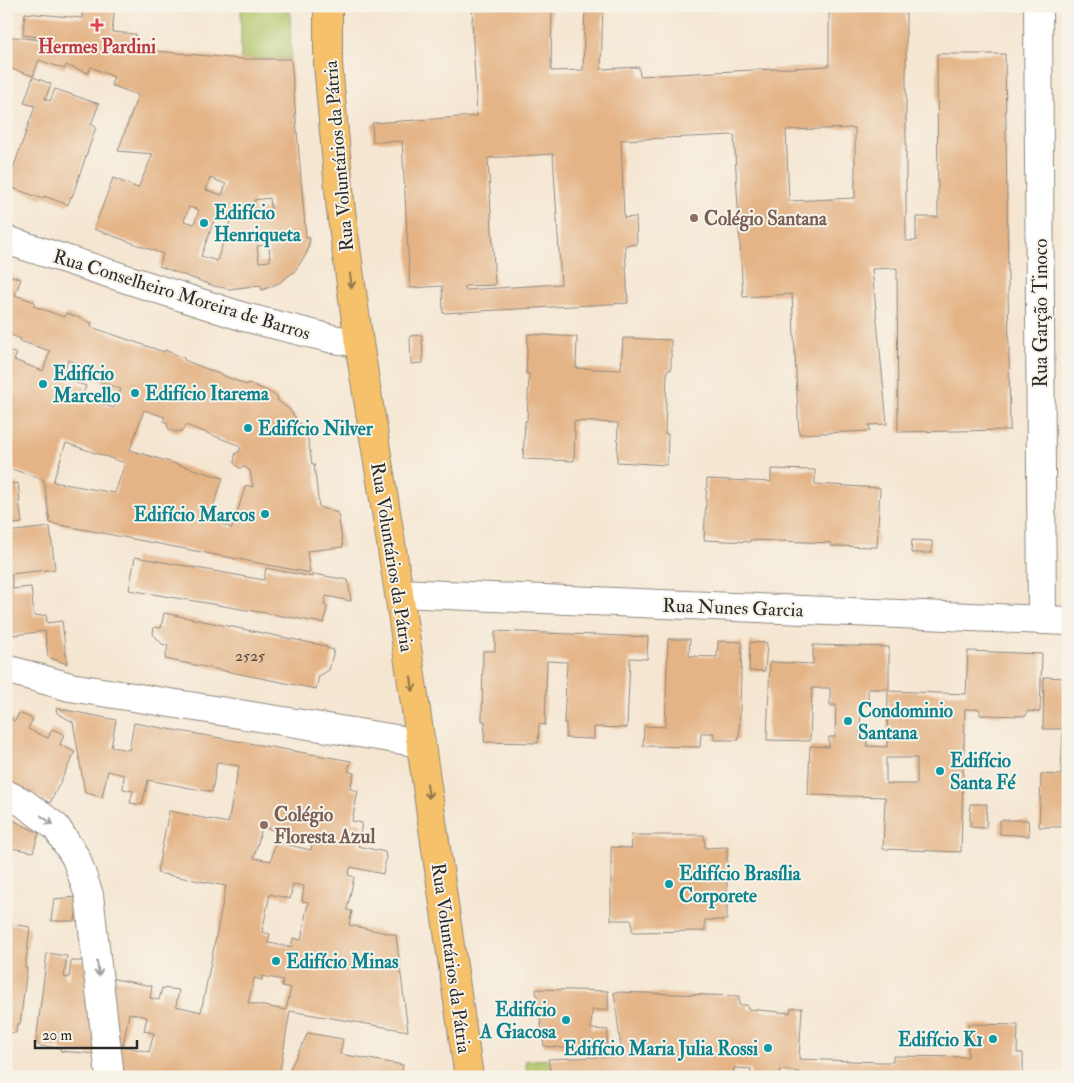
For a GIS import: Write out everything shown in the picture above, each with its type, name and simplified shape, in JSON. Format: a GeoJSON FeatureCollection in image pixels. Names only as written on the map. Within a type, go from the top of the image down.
{"type":"FeatureCollection","features":[{"type":"Feature","properties":{"kind":"main road","name":"Rua Voluntários da Pátria"},"geometry":{"type":"LineString","coordinates":[[328,6],[328,64],[334,136],[359,343],[399,593],[469,1077]]}},
{"type":"Feature","properties":{"kind":"street","name":"Rua Garção Tinoco"},"geometry":{"type":"LineString","coordinates":[[1038,6],[1055,621]]}},
{"type":"Feature","properties":{"kind":"street","name":"Rua Conselheiro Moreira de Barros"},"geometry":{"type":"LineString","coordinates":[[6,240],[244,317],[333,339],[359,343]]}},
{"type":"Feature","properties":{"kind":"street","name":"Rua Nunes Garcia"},"geometry":{"type":"LineString","coordinates":[[399,593],[1055,621]]}},
{"type":"Feature","properties":{"kind":"street"},"geometry":{"type":"LineString","coordinates":[[6,669],[70,687],[421,743]]}},
{"type":"Feature","properties":{"kind":"street"},"geometry":{"type":"LineString","coordinates":[[6,794],[24,803],[56,827],[76,858],[89,895],[110,1077]]}},
{"type":"Feature","properties":{"kind":"green space"},"geometry":{"type":"Polygon","coordinates":[[[241,6],[290,6],[291,59],[241,59],[241,6]]]}},
{"type":"Feature","properties":{"kind":"green space"},"geometry":{"type":"Polygon","coordinates":[[[548,1059],[552,1077],[528,1077],[525,1061],[548,1059]]]}},
{"type":"Feature","properties":{"kind":"building"},"geometry":{"type":"Polygon","coordinates":[[[83,6],[115,6],[112,32],[136,34],[134,49],[241,59],[291,59],[306,238],[310,238],[307,252],[294,272],[279,283],[262,290],[260,285],[230,289],[214,286],[159,266],[163,254],[94,229],[113,178],[138,188],[153,154],[118,151],[138,95],[111,85],[114,77],[91,67],[88,73],[66,65],[65,69],[39,60],[33,76],[6,67],[6,36],[51,41],[51,39],[23,35],[25,13],[82,18],[83,6]],[[210,178],[206,190],[222,195],[226,184],[210,178]],[[270,198],[254,200],[255,211],[271,209],[270,198]],[[189,207],[184,221],[194,224],[199,210],[189,207]],[[217,213],[201,256],[217,261],[231,218],[217,213]],[[269,245],[257,246],[259,262],[270,261],[269,245]]]}},
{"type":"Feature","properties":{"kind":"building","name":"Colégio Santana"},"geometry":{"type":"Polygon","coordinates":[[[473,6],[552,6],[551,71],[583,70],[585,6],[603,6],[601,69],[639,67],[640,76],[829,66],[829,6],[906,6],[906,241],[916,241],[916,217],[938,217],[937,54],[1005,54],[1010,430],[898,432],[897,268],[872,269],[887,424],[869,425],[870,431],[799,434],[792,294],[743,297],[734,135],[621,140],[624,218],[636,217],[637,244],[625,245],[628,303],[443,313],[442,286],[410,288],[402,141],[373,142],[372,123],[477,116],[472,22],[473,6]],[[855,128],[786,130],[789,201],[855,198],[855,128]],[[553,154],[488,158],[495,285],[465,286],[465,290],[561,284],[553,154]]]}},
{"type":"Feature","properties":{"kind":"building"},"geometry":{"type":"Polygon","coordinates":[[[33,77],[51,84],[45,99],[50,101],[55,89],[99,104],[91,125],[96,127],[68,205],[44,196],[43,199],[7,186],[35,106],[24,103],[33,77]]]}},
{"type":"Feature","properties":{"kind":"building"},"geometry":{"type":"Polygon","coordinates":[[[6,274],[21,279],[15,295],[35,302],[33,306],[64,317],[66,313],[92,323],[91,327],[164,352],[165,350],[184,358],[184,360],[247,385],[248,383],[278,397],[277,400],[289,409],[301,425],[308,439],[312,464],[314,464],[319,507],[338,513],[343,547],[307,551],[310,573],[50,523],[44,480],[6,467],[6,382],[8,377],[6,376],[6,350],[17,354],[14,360],[43,371],[50,351],[20,341],[21,339],[6,333],[6,318],[10,308],[6,307],[6,274]],[[68,360],[62,378],[86,386],[82,397],[114,408],[121,389],[89,377],[92,369],[68,360]],[[144,410],[130,450],[223,478],[209,519],[232,528],[246,485],[253,487],[250,471],[245,467],[239,468],[234,463],[236,453],[241,450],[238,445],[186,425],[183,430],[174,432],[168,428],[167,422],[163,421],[165,417],[144,410]],[[66,443],[53,482],[115,493],[125,463],[66,443]]]}},
{"type":"Feature","properties":{"kind":"building"},"geometry":{"type":"Polygon","coordinates":[[[528,334],[577,337],[576,368],[621,370],[623,338],[671,340],[671,370],[667,370],[665,434],[668,434],[667,465],[617,462],[618,423],[574,421],[574,461],[523,459],[529,374],[526,374],[528,334]]]}},
{"type":"Feature","properties":{"kind":"building"},"geometry":{"type":"Polygon","coordinates":[[[422,335],[423,363],[411,364],[410,336],[422,335]]]}},
{"type":"Feature","properties":{"kind":"building"},"geometry":{"type":"Polygon","coordinates":[[[771,469],[815,470],[815,484],[880,488],[877,547],[831,546],[831,543],[704,540],[707,479],[771,482],[771,469]]]}},
{"type":"Feature","properties":{"kind":"building"},"geometry":{"type":"Polygon","coordinates":[[[18,483],[22,523],[6,525],[6,485],[18,483]]]}},
{"type":"Feature","properties":{"kind":"building"},"geometry":{"type":"Polygon","coordinates":[[[50,527],[55,569],[11,574],[13,589],[31,587],[34,616],[46,615],[47,623],[62,621],[67,664],[48,657],[45,631],[6,636],[6,532],[50,527]]]}},
{"type":"Feature","properties":{"kind":"building"},"geometry":{"type":"Polygon","coordinates":[[[912,540],[932,541],[932,553],[911,553],[912,540]]]}},
{"type":"Feature","properties":{"kind":"building"},"geometry":{"type":"Polygon","coordinates":[[[135,557],[264,580],[266,568],[313,577],[314,574],[348,580],[351,601],[326,596],[324,605],[327,606],[324,623],[129,590],[135,557]]]}},
{"type":"Feature","properties":{"kind":"building"},"geometry":{"type":"Polygon","coordinates":[[[164,613],[326,646],[326,648],[334,650],[329,670],[319,676],[316,689],[165,659],[168,646],[162,644],[153,634],[154,627],[161,628],[164,613]]]}},
{"type":"Feature","properties":{"kind":"building"},"geometry":{"type":"Polygon","coordinates":[[[495,631],[648,637],[647,659],[630,658],[627,728],[594,727],[594,739],[566,738],[566,723],[564,723],[567,662],[547,661],[545,725],[539,724],[538,743],[484,742],[485,721],[482,721],[483,651],[495,651],[495,631]]]}},
{"type":"Feature","properties":{"kind":"building"},"geometry":{"type":"Polygon","coordinates":[[[668,639],[690,639],[689,656],[717,657],[718,641],[742,642],[739,740],[714,740],[714,733],[701,733],[700,747],[643,746],[644,726],[665,727],[668,639]]]}},
{"type":"Feature","properties":{"kind":"building"},"geometry":{"type":"Polygon","coordinates":[[[750,642],[767,643],[765,671],[749,671],[750,642]]]}},
{"type":"Feature","properties":{"kind":"building"},"geometry":{"type":"Polygon","coordinates":[[[813,645],[889,647],[889,689],[868,689],[868,705],[861,704],[860,738],[867,737],[867,746],[887,747],[888,691],[966,694],[968,651],[1042,654],[1040,712],[1027,711],[1026,716],[980,715],[980,709],[965,709],[961,852],[883,849],[885,797],[808,795],[810,746],[829,747],[829,737],[835,737],[836,705],[830,705],[830,688],[812,688],[810,741],[767,740],[770,662],[813,664],[813,645]],[[886,758],[886,784],[917,784],[917,758],[886,758]]]}},
{"type":"Feature","properties":{"kind":"building"},"geometry":{"type":"Polygon","coordinates":[[[1044,677],[1068,678],[1068,827],[1039,827],[1041,774],[1061,775],[1063,729],[1043,729],[1044,677]]]}},
{"type":"Feature","properties":{"kind":"building"},"geometry":{"type":"Polygon","coordinates":[[[56,708],[116,720],[111,747],[129,750],[134,723],[351,761],[348,771],[354,773],[350,789],[358,791],[352,821],[362,823],[358,846],[385,852],[386,859],[383,874],[351,867],[348,875],[354,877],[347,910],[352,911],[349,925],[396,935],[408,1031],[290,1011],[279,1077],[122,1077],[109,978],[152,986],[150,998],[159,1000],[162,988],[179,990],[176,1006],[201,1012],[226,886],[157,873],[169,811],[228,823],[239,766],[217,762],[212,792],[148,780],[142,805],[130,803],[133,791],[123,789],[124,775],[108,771],[102,797],[85,793],[73,722],[57,713],[56,708]],[[262,827],[254,858],[271,861],[275,842],[311,850],[312,843],[289,837],[289,834],[262,827]],[[293,884],[290,899],[270,894],[262,932],[270,934],[268,943],[291,947],[293,938],[301,940],[308,902],[302,901],[304,886],[293,884]],[[262,976],[262,980],[254,978],[248,1003],[286,1010],[291,988],[282,986],[283,980],[262,976]],[[129,1013],[123,1046],[149,1052],[154,1033],[144,1031],[147,1017],[129,1013]]]}},
{"type":"Feature","properties":{"kind":"building"},"geometry":{"type":"Polygon","coordinates":[[[19,713],[33,719],[28,729],[48,738],[52,729],[64,734],[60,745],[75,752],[50,803],[6,781],[6,717],[15,721],[19,713]]]}},
{"type":"Feature","properties":{"kind":"building"},"geometry":{"type":"Polygon","coordinates":[[[970,804],[987,804],[986,828],[970,827],[970,804]]]}},
{"type":"Feature","properties":{"kind":"building"},"geometry":{"type":"Polygon","coordinates":[[[6,817],[39,833],[33,852],[6,847],[6,817]]]}},
{"type":"Feature","properties":{"kind":"building"},"geometry":{"type":"Polygon","coordinates":[[[1000,820],[1028,820],[1029,836],[1000,834],[1000,820]]]}},
{"type":"Feature","properties":{"kind":"building","name":"Edifício Brasília Corporete"},"geometry":{"type":"Polygon","coordinates":[[[631,835],[704,835],[705,848],[727,847],[727,920],[705,920],[705,931],[632,932],[632,920],[611,920],[611,847],[632,848],[631,835]]]}},
{"type":"Feature","properties":{"kind":"building"},"geometry":{"type":"Polygon","coordinates":[[[76,897],[75,921],[51,921],[54,899],[76,897]]]}},
{"type":"Feature","properties":{"kind":"building"},"geometry":{"type":"Polygon","coordinates":[[[6,923],[30,927],[20,1024],[17,1024],[16,1033],[6,1032],[6,955],[8,955],[9,941],[6,940],[6,923]]]}},
{"type":"Feature","properties":{"kind":"building"},"geometry":{"type":"Polygon","coordinates":[[[47,953],[67,956],[64,977],[69,978],[71,961],[85,961],[97,1054],[60,1051],[61,1048],[40,1046],[36,1042],[47,953]]]}},
{"type":"Feature","properties":{"kind":"building","name":"Edifício A Giacosa"},"geometry":{"type":"Polygon","coordinates":[[[536,989],[608,991],[608,1010],[592,1010],[591,1029],[608,1030],[606,1052],[544,1046],[536,989]]]}},
{"type":"Feature","properties":{"kind":"building"},"geometry":{"type":"Polygon","coordinates":[[[614,992],[739,996],[739,1005],[747,1005],[748,1009],[790,1013],[791,1008],[802,1008],[799,1059],[893,1062],[893,1056],[968,1057],[968,1024],[1018,1025],[1017,1053],[1023,1053],[1023,1077],[799,1077],[799,1072],[780,1070],[779,1077],[751,1077],[751,1069],[734,1068],[733,1077],[552,1077],[548,1059],[622,1056],[614,992]]]}},
{"type":"Feature","properties":{"kind":"building"},"geometry":{"type":"Polygon","coordinates":[[[308,1033],[343,1039],[340,1054],[403,1065],[401,1077],[286,1077],[308,1033]]]}},
{"type":"Feature","properties":{"kind":"place","name":"Hermes Pardini"},"geometry":{"type":"Point","coordinates":[97,25]}},
{"type":"Feature","properties":{"kind":"place","name":"Colégio Santana"},"geometry":{"type":"Point","coordinates":[694,218]}},
{"type":"Feature","properties":{"kind":"place","name":"Edifício Henriqueta"},"geometry":{"type":"Point","coordinates":[204,223]}},
{"type":"Feature","properties":{"kind":"place","name":"Edifício Marcello"},"geometry":{"type":"Point","coordinates":[43,384]}},
{"type":"Feature","properties":{"kind":"place","name":"Edifício Itarema"},"geometry":{"type":"Point","coordinates":[135,393]}},
{"type":"Feature","properties":{"kind":"place","name":"Edifício Nilver"},"geometry":{"type":"Point","coordinates":[248,428]}},
{"type":"Feature","properties":{"kind":"place","name":"Edifício Marcos"},"geometry":{"type":"Point","coordinates":[265,514]}},
{"type":"Feature","properties":{"kind":"place","name":"Condominio Santana"},"geometry":{"type":"Point","coordinates":[848,721]}},
{"type":"Feature","properties":{"kind":"place","name":"Edifício Santa Fé"},"geometry":{"type":"Point","coordinates":[940,771]}},
{"type":"Feature","properties":{"kind":"place","name":"Colégio Floresta Azul"},"geometry":{"type":"Point","coordinates":[264,825]}},
{"type":"Feature","properties":{"kind":"place","name":"Edifício Brasília Corporete"},"geometry":{"type":"Point","coordinates":[669,884]}},
{"type":"Feature","properties":{"kind":"place","name":"Edifício Minas"},"geometry":{"type":"Point","coordinates":[276,961]}},
{"type":"Feature","properties":{"kind":"place","name":"Edifício A Giacosa"},"geometry":{"type":"Point","coordinates":[566,1020]}},
{"type":"Feature","properties":{"kind":"place","name":"Edifício K1"},"geometry":{"type":"Point","coordinates":[993,1039]}},
{"type":"Feature","properties":{"kind":"place","name":"Edifício Maria Julia Rossi"},"geometry":{"type":"Point","coordinates":[768,1048]}}]}
